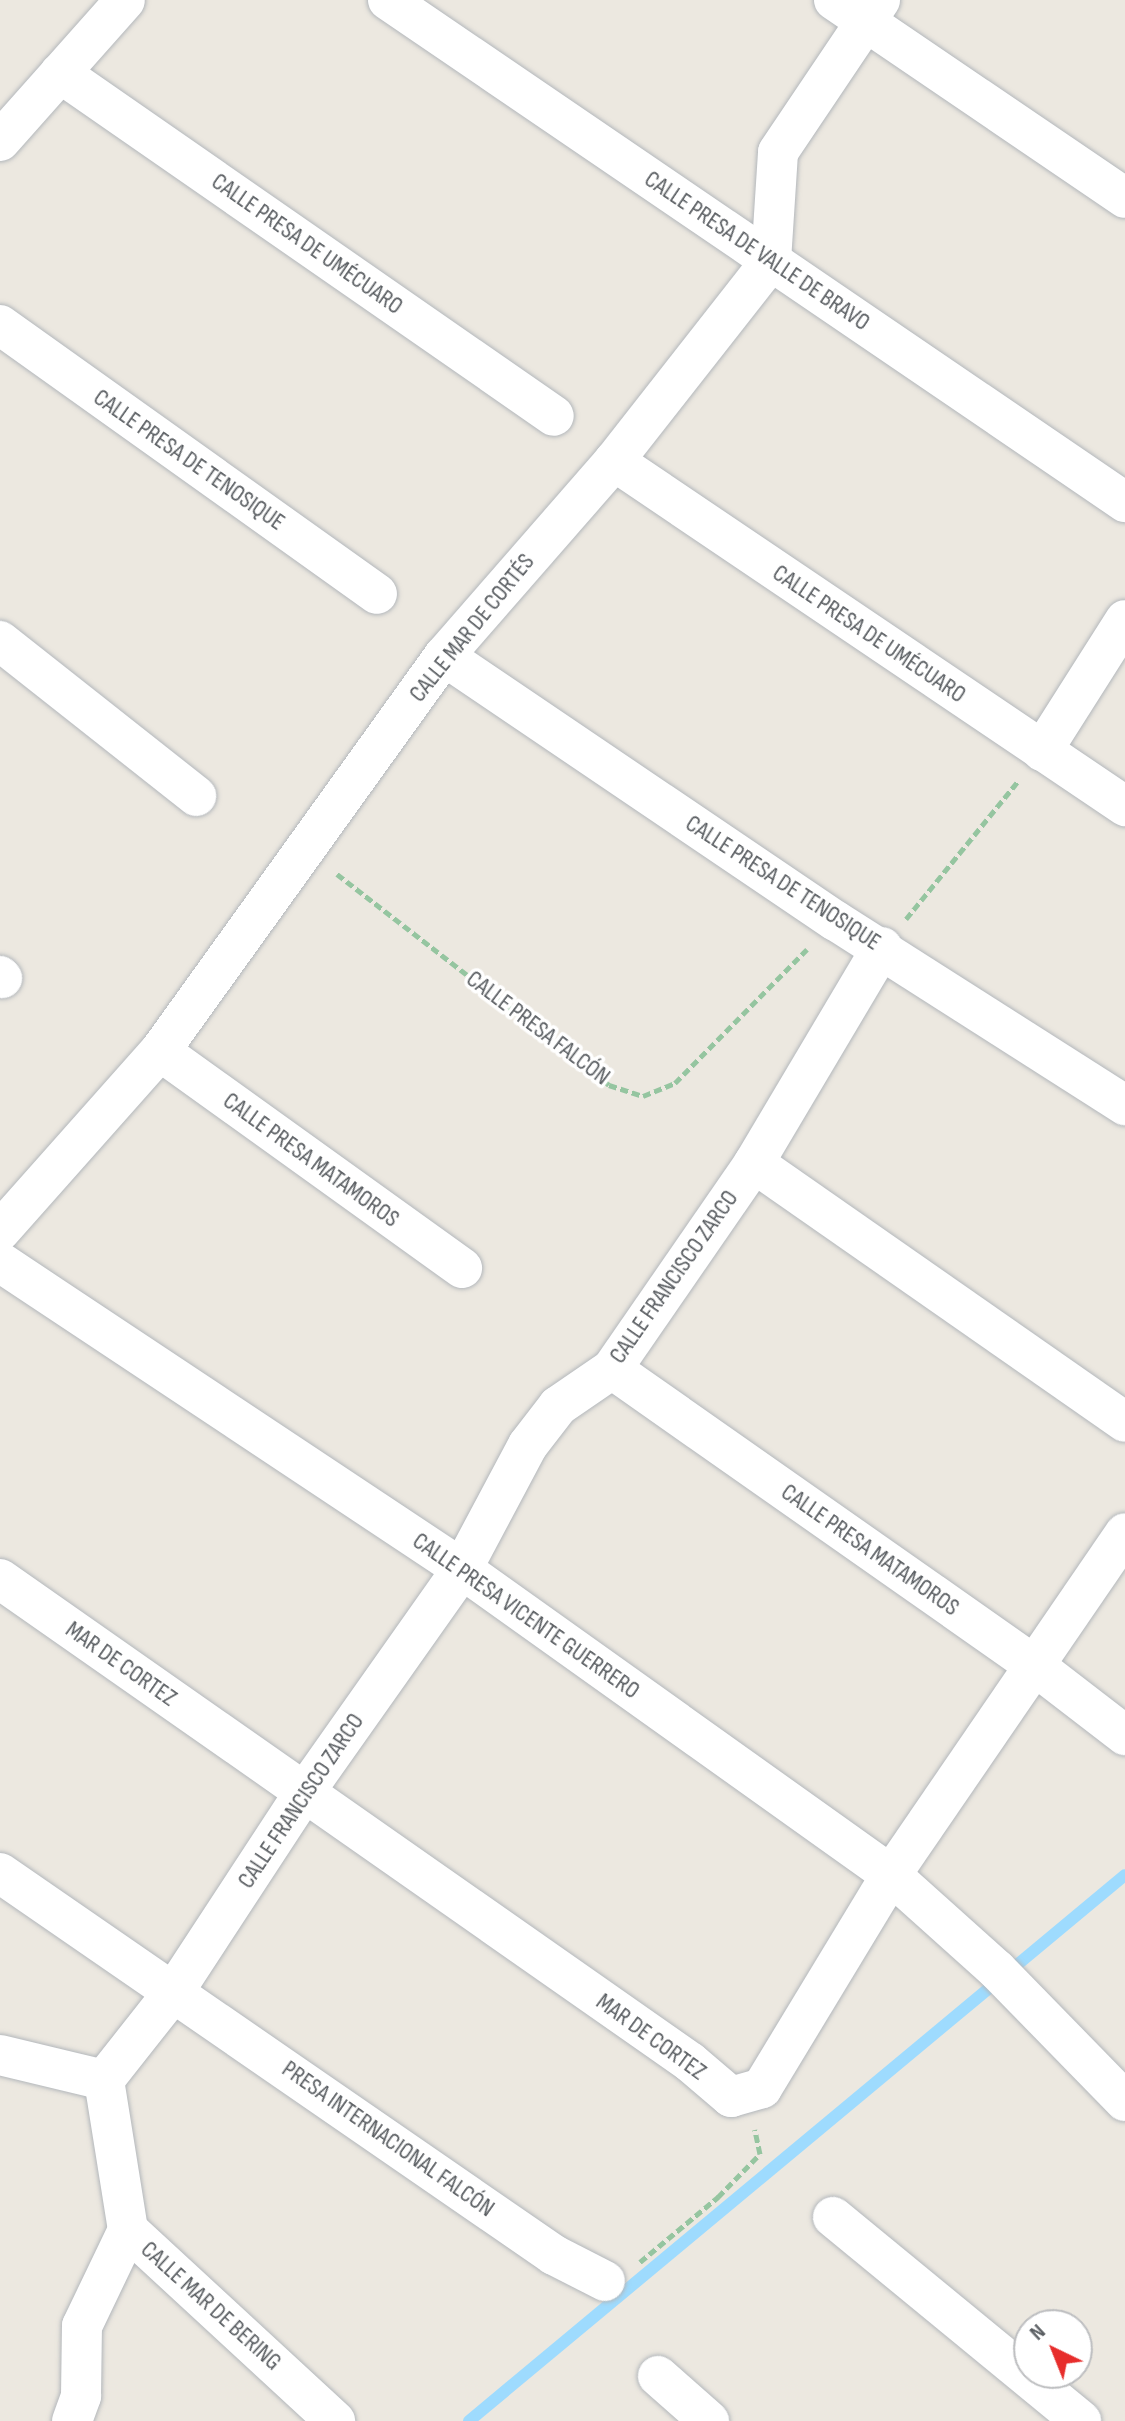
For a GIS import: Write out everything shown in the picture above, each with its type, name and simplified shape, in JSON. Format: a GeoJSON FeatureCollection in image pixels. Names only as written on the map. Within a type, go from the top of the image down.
{"type":"FeatureCollection","features":[{"type":"Feature","properties":{"kind":"street"},"geometry":{"type":"LineString","coordinates":[[0,141],[125,0]]}},
{"type":"Feature","properties":{"kind":"street","name":"CALLE PRESA DE VALLE DE BRAVO"},"geometry":{"type":"LineString","coordinates":[[388,0],[1125,502]]}},
{"type":"Feature","properties":{"kind":"street"},"geometry":{"type":"LineString","coordinates":[[771,261],[778,152],[860,7],[1125,198]]}},
{"type":"Feature","properties":{"kind":"street","name":"CALLE PRESA DE UMÉCUARO"},"geometry":{"type":"LineString","coordinates":[[60,73],[554,416]]}},
{"type":"Feature","properties":{"kind":"street","name":"CALLE MAR DE CORTÉS"},"geometry":{"type":"LineString","coordinates":[[0,1231],[160,1051],[444,656],[614,461],[771,261]]}},
{"type":"Feature","properties":{"kind":"street","name":"CALLE PRESA DE TENOSIQUE"},"geometry":{"type":"LineString","coordinates":[[0,325],[377,594]]}},
{"type":"Feature","properties":{"kind":"street","name":"CALLE PRESA DE UMÉCUARO"},"geometry":{"type":"LineString","coordinates":[[614,461],[1125,806]]}},
{"type":"Feature","properties":{"kind":"street"},"geometry":{"type":"LineString","coordinates":[[1042,751],[1125,620]]}},
{"type":"Feature","properties":{"kind":"street"},"geometry":{"type":"LineString","coordinates":[[0,641],[196,796]]}},
{"type":"Feature","properties":{"kind":"street","name":"CALLE PRESA DE TENOSIQUE"},"geometry":{"type":"LineString","coordinates":[[444,656],[836,921],[882,947],[1125,1105]]}},
{"type":"Feature","properties":{"kind":"street","name":"CALLE FRANCISCO ZARCO"},"geometry":{"type":"LineString","coordinates":[[104,2080],[175,1990],[304,1793],[462,1569],[535,1435],[558,1406],[612,1369],[754,1163],[882,947]]}},
{"type":"Feature","properties":{"kind":"street","name":"CALLE PRESA MATAMOROS"},"geometry":{"type":"LineString","coordinates":[[160,1051],[462,1268]]}},
{"type":"Feature","properties":{"kind":"street"},"geometry":{"type":"LineString","coordinates":[[754,1163],[1125,1422]]}},
{"type":"Feature","properties":{"kind":"street","name":"CALLE PRESA VICENTE GUERRERO"},"geometry":{"type":"LineString","coordinates":[[0,1262],[462,1569],[891,1875],[997,1970],[1125,2101]]}},
{"type":"Feature","properties":{"kind":"street","name":"CALLE PRESA MATAMOROS"},"geometry":{"type":"LineString","coordinates":[[612,1369],[1034,1665],[1125,1735]]}},
{"type":"Feature","properties":{"kind":"street","name":"MAR DE CORTEZ"},"geometry":{"type":"LineString","coordinates":[[0,1579],[731,2097],[762,2088],[891,1875],[1125,1533]]}},
{"type":"Feature","properties":{"kind":"street","name":"PRESA INTERNACIONAL FALCÓN"},"geometry":{"type":"LineString","coordinates":[[0,1873],[175,1990],[554,2255],[605,2281]]}},
{"type":"Feature","properties":{"kind":"street"},"geometry":{"type":"LineString","coordinates":[[0,2055],[104,2080]]}},
{"type":"Feature","properties":{"kind":"street","name":"CALLE MAR DE BERING"},"geometry":{"type":"LineString","coordinates":[[104,2080],[128,2230],[335,2421]]}},
{"type":"Feature","properties":{"kind":"street"},"geometry":{"type":"LineString","coordinates":[[833,2217],[1081,2421]]}},
{"type":"Feature","properties":{"kind":"street"},"geometry":{"type":"LineString","coordinates":[[72,2421],[81,2396],[82,2326],[128,2230]]}},
{"type":"Feature","properties":{"kind":"street"},"geometry":{"type":"LineString","coordinates":[[658,2376],[709,2421]]}},
{"type":"Feature","properties":{"kind":"path"},"geometry":{"type":"LineString","coordinates":[[882,947],[1042,751]]}},
{"type":"Feature","properties":{"kind":"path","name":"CALLE PRESA FALCÓN"},"geometry":{"type":"LineString","coordinates":[[305,849],[609,1085],[643,1096],[675,1083],[836,921]]}},
{"type":"Feature","properties":{"kind":"path"},"geometry":{"type":"LineString","coordinates":[[605,2281],[643,2261],[760,2154],[754,2129],[731,2097]]}},
{"type":"Feature","properties":{"kind":"waterway"},"geometry":{"type":"LineString","coordinates":[[469,2421],[1125,1875]]}}]}
